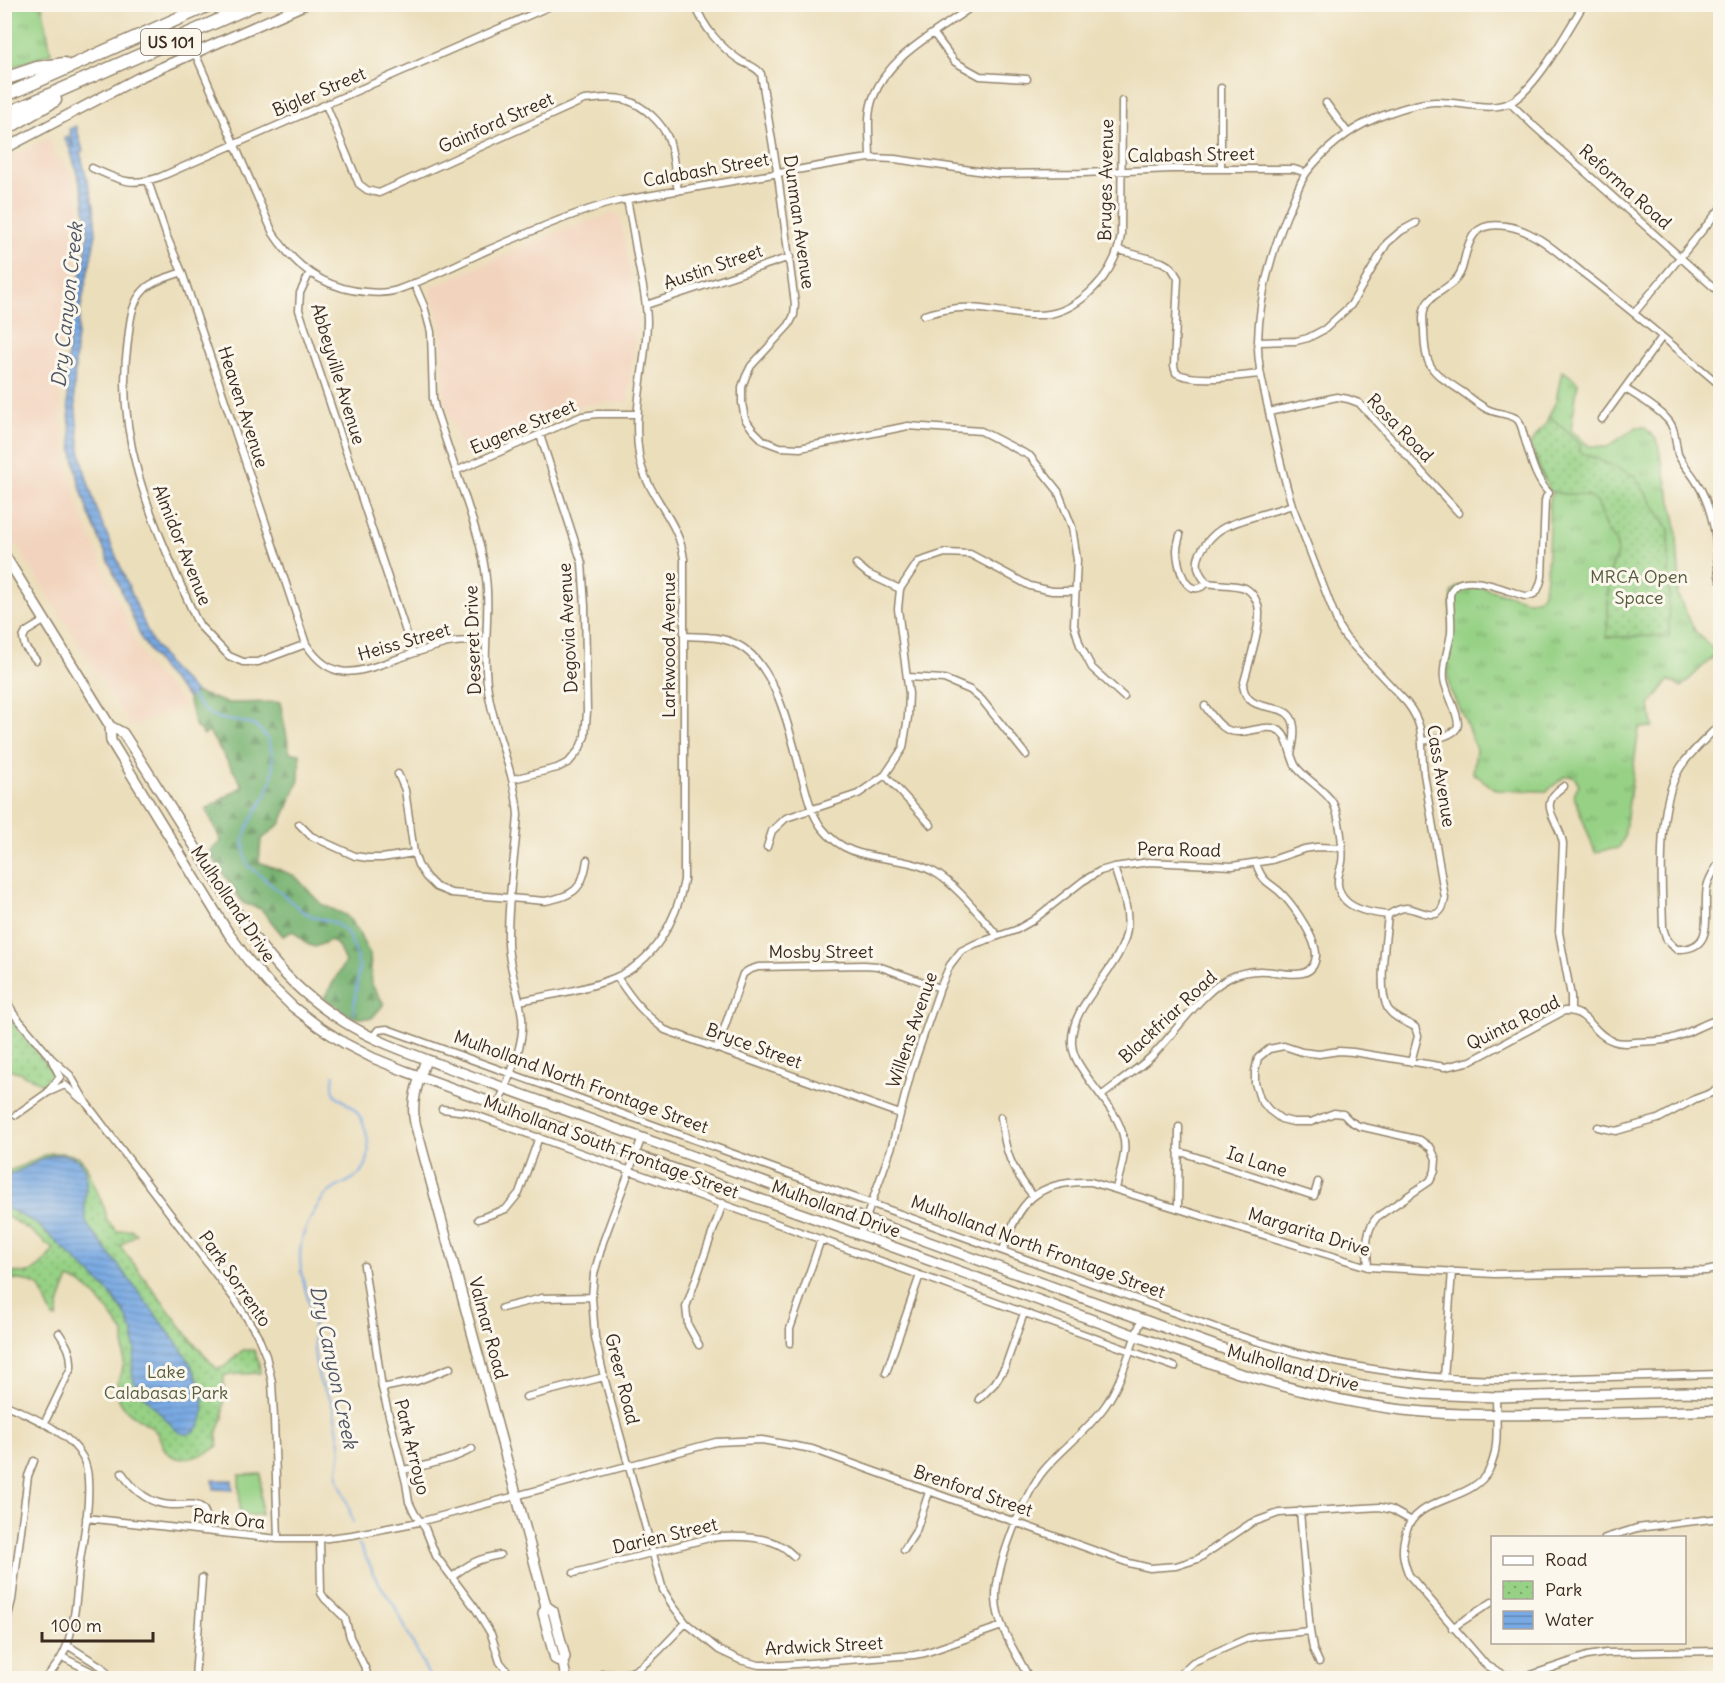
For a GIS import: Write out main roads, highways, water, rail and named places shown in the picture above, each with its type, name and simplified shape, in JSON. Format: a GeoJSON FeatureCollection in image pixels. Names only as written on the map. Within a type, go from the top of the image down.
{"type":"FeatureCollection","features":[{"type":"Feature","properties":{"kind":"highway","name":"US 101"},"geometry":{"type":"LineString","coordinates":[[4,96],[211,4]]}},
{"type":"Feature","properties":{"kind":"highway","name":"US 101"},"geometry":{"type":"LineString","coordinates":[[4,115],[256,4]]}},
{"type":"Feature","properties":{"kind":"highway"},"geometry":{"type":"LineString","coordinates":[[4,79],[37,69],[83,60]]}},
{"type":"Feature","properties":{"kind":"highway"},"geometry":{"type":"LineString","coordinates":[[4,130],[87,79]]}},
{"type":"Feature","properties":{"kind":"main road"},"geometry":{"type":"LineString","coordinates":[[4,149],[140,77],[306,4]]}},
{"type":"Feature","properties":{"kind":"main road","name":"Mulholland Drive"},"geometry":{"type":"LineString","coordinates":[[4,554],[110,726],[111,741],[238,947],[281,996],[311,1021],[373,1059],[1235,1372],[1316,1395],[1403,1410],[1496,1416],[1720,1410]]}},
{"type":"Feature","properties":{"kind":"main road","name":"Mulholland Drive"},"geometry":{"type":"LineString","coordinates":[[110,726],[123,733],[244,924],[272,961],[316,1002],[372,1038],[426,1060],[1241,1355],[1280,1367],[1330,1379],[1415,1393],[1496,1397],[1686,1392],[1720,1394]]}},
{"type":"Feature","properties":{"kind":"main road"},"geometry":{"type":"LineString","coordinates":[[162,826],[176,817]]}},
{"type":"Feature","properties":{"kind":"main road","name":"Valmar Road"},"geometry":{"type":"LineString","coordinates":[[426,1060],[414,1103],[415,1123],[546,1606],[543,1613],[555,1659],[563,1664],[566,1678]]}},
{"type":"Feature","properties":{"kind":"water"},"geometry":{"type":"Polygon","coordinates":[[[76,126],[83,151],[80,152],[94,206],[96,234],[81,306],[76,344],[74,392],[80,449],[98,513],[151,640],[170,667],[195,692],[188,698],[163,671],[142,640],[89,514],[79,483],[72,447],[66,380],[73,310],[88,232],[83,194],[70,149],[64,138],[68,136],[74,149],[69,129],[76,126]]]}},
{"type":"Feature","properties":{"kind":"water"},"geometry":{"type":"Polygon","coordinates":[[[54,1155],[70,1156],[80,1161],[86,1180],[85,1216],[88,1226],[179,1346],[194,1371],[202,1393],[204,1408],[201,1422],[191,1433],[184,1434],[176,1430],[141,1393],[134,1382],[133,1333],[124,1312],[108,1291],[38,1225],[5,1207],[5,1175],[54,1155]]]}},
{"type":"Feature","properties":{"kind":"water"},"geometry":{"type":"Polygon","coordinates":[[[213,1480],[232,1480],[233,1490],[214,1489],[213,1480]]]}},
{"type":"Feature","properties":{"kind":"waterway","name":"Dry Canyon Creek"},"geometry":{"type":"LineString","coordinates":[[190,694],[209,714],[221,719],[251,724],[264,734],[269,743],[273,760],[272,780],[245,836],[244,849],[248,865],[302,911],[335,923],[346,931],[359,967],[353,1014]]}},
{"type":"Feature","properties":{"kind":"waterway","name":"Dry Canyon Creek"},"geometry":{"type":"LineString","coordinates":[[334,1075],[333,1089],[337,1097],[355,1110],[364,1126],[368,1157],[366,1165],[357,1176],[332,1190],[319,1204],[304,1234],[300,1257],[312,1315],[318,1372],[321,1384],[332,1403],[340,1443],[338,1479],[353,1522]]}},
{"type":"Feature","properties":{"kind":"waterway","name":"Dry Canyon Creek"},"geometry":{"type":"LineString","coordinates":[[359,1544],[373,1574],[395,1607],[430,1678]]}},
{"type":"Feature","properties":{"kind":"park label","name":"MRCA Open Space"},"geometry":{"type":"Point","coordinates":[1639,587]}},
{"type":"Feature","properties":{"kind":"park label","name":"Lake Calabasas Park"},"geometry":{"type":"Point","coordinates":[166,1382]}}]}
